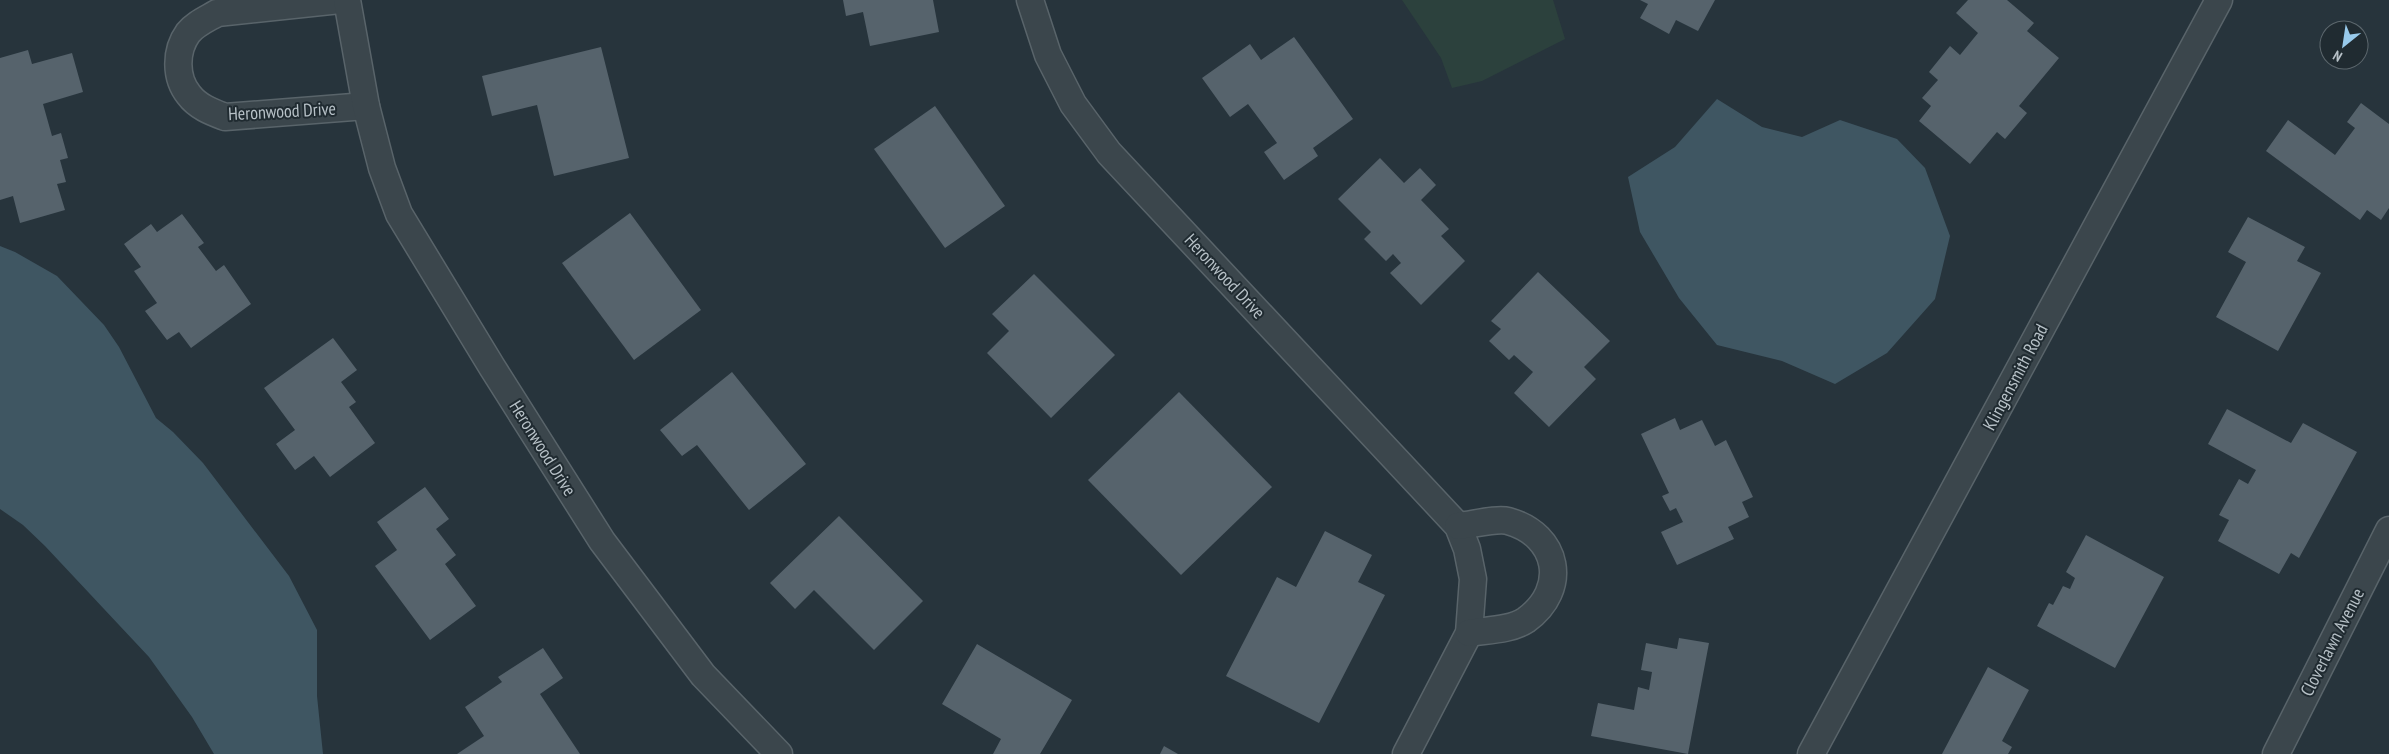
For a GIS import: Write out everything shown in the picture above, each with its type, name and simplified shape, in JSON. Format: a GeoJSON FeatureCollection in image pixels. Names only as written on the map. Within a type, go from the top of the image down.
{"type":"FeatureCollection","features":[{"type":"Feature","properties":{"kind":"street","name":"Heronwood Drive"},"geometry":{"type":"LineString","coordinates":[[340,0],[217,13],[201,22],[188,33],[180,51],[178,67],[182,84],[189,96],[206,110],[225,117],[366,106]]}},
{"type":"Feature","properties":{"kind":"street","name":"Heronwood Drive"},"geometry":{"type":"LineString","coordinates":[[347,0],[366,106],[382,168],[399,214],[602,541],[703,675],[779,754]]}},
{"type":"Feature","properties":{"kind":"street","name":"Heronwood Drive"},"geometry":{"type":"LineString","coordinates":[[1030,0],[1048,55],[1073,104],[1109,153],[1458,526],[1467,549],[1473,579],[1469,633],[1406,754]]}},
{"type":"Feature","properties":{"kind":"street","name":"Klingensmith Road"},"geometry":{"type":"LineString","coordinates":[[1811,754],[2219,0]]}},
{"type":"Feature","properties":{"kind":"street"},"geometry":{"type":"LineString","coordinates":[[1458,526],[1506,520],[1530,530],[1548,547],[1554,566],[1551,588],[1540,606],[1524,621],[1502,628],[1469,633]]}},
{"type":"Feature","properties":{"kind":"street","name":"Cloverlawn Avenue"},"geometry":{"type":"LineString","coordinates":[[2276,754],[2389,530]]}},
{"type":"Feature","properties":{"kind":"green space"},"geometry":{"type":"Polygon","coordinates":[[[1402,0],[1553,0],[1565,39],[1482,81],[1452,88],[1441,58],[1402,0]]]}},
{"type":"Feature","properties":{"kind":"water"},"geometry":{"type":"Polygon","coordinates":[[[1717,99],[1762,127],[1802,137],[1840,120],[1897,139],[1925,168],[1950,236],[1935,299],[1887,353],[1835,384],[1782,361],[1717,345],[1679,298],[1640,232],[1628,177],[1675,147],[1717,99]]]}},
{"type":"Feature","properties":{"kind":"water"},"geometry":{"type":"Polygon","coordinates":[[[0,246],[15,252],[57,276],[104,325],[119,347],[156,418],[173,432],[203,463],[289,576],[317,630],[317,696],[323,754],[214,754],[192,717],[149,657],[45,546],[23,525],[0,509],[0,246]]]}},
{"type":"Feature","properties":{"kind":"building"},"geometry":{"type":"Polygon","coordinates":[[[843,0],[933,0],[939,32],[870,46],[863,12],[846,16],[843,0]]]}},
{"type":"Feature","properties":{"kind":"building"},"geometry":{"type":"Polygon","coordinates":[[[1640,0],[1715,0],[1698,31],[1676,20],[1669,34],[1640,18],[1648,4],[1640,0]]]}},
{"type":"Feature","properties":{"kind":"building"},"geometry":{"type":"Polygon","coordinates":[[[1968,0],[2007,0],[2034,23],[2027,31],[2059,58],[2019,106],[2027,113],[2005,139],[1997,132],[1970,164],[1919,121],[1931,106],[1922,98],[1938,80],[1929,72],[1950,46],[1960,55],[1978,33],[1956,13],[1968,0]]]}},
{"type":"Feature","properties":{"kind":"building"},"geometry":{"type":"Polygon","coordinates":[[[1294,37],[1353,119],[1313,148],[1318,156],[1284,180],[1264,152],[1277,143],[1248,104],[1230,117],[1202,78],[1250,44],[1261,60],[1294,37]]]}},
{"type":"Feature","properties":{"kind":"building"},"geometry":{"type":"Polygon","coordinates":[[[601,47],[629,158],[554,176],[537,105],[492,116],[482,76],[601,47]]]}},
{"type":"Feature","properties":{"kind":"building"},"geometry":{"type":"Polygon","coordinates":[[[28,50],[32,64],[72,53],[83,92],[43,104],[52,136],[61,133],[68,158],[60,160],[66,182],[57,184],[65,210],[20,223],[13,196],[0,200],[0,58],[28,50]]]}},
{"type":"Feature","properties":{"kind":"building"},"geometry":{"type":"Polygon","coordinates":[[[2361,103],[2389,124],[2389,208],[2381,220],[2367,210],[2360,220],[2266,151],[2288,120],[2335,155],[2355,128],[2347,122],[2361,103]]]}},
{"type":"Feature","properties":{"kind":"building"},"geometry":{"type":"Polygon","coordinates":[[[935,106],[1005,206],[945,248],[874,149],[935,106]]]}},
{"type":"Feature","properties":{"kind":"building"},"geometry":{"type":"Polygon","coordinates":[[[1380,158],[1404,183],[1420,168],[1436,185],[1421,200],[1449,229],[1441,236],[1465,261],[1421,305],[1390,273],[1401,263],[1393,254],[1386,261],[1364,239],[1371,232],[1338,199],[1380,158]]]}},
{"type":"Feature","properties":{"kind":"building"},"geometry":{"type":"Polygon","coordinates":[[[630,213],[701,310],[634,360],[562,263],[630,213]]]}},
{"type":"Feature","properties":{"kind":"building"},"geometry":{"type":"Polygon","coordinates":[[[182,214],[204,243],[198,247],[216,271],[224,265],[251,304],[191,348],[179,332],[167,340],[145,311],[157,303],[134,271],[141,267],[124,244],[151,224],[157,232],[182,214]]]}},
{"type":"Feature","properties":{"kind":"building"},"geometry":{"type":"Polygon","coordinates":[[[2248,217],[2305,247],[2297,261],[2321,273],[2278,351],[2216,317],[2246,262],[2228,252],[2248,217]]]}},
{"type":"Feature","properties":{"kind":"building"},"geometry":{"type":"Polygon","coordinates":[[[1538,272],[1610,341],[1584,367],[1596,379],[1549,427],[1514,393],[1533,372],[1514,355],[1509,360],[1489,341],[1501,329],[1491,321],[1538,272]]]}},
{"type":"Feature","properties":{"kind":"building"},"geometry":{"type":"Polygon","coordinates":[[[1034,274],[1115,355],[1051,418],[987,353],[1009,331],[992,314],[1034,274]]]}},
{"type":"Feature","properties":{"kind":"building"},"geometry":{"type":"Polygon","coordinates":[[[333,338],[357,370],[341,382],[356,402],[349,407],[375,443],[330,477],[314,456],[295,470],[276,444],[295,430],[264,388],[333,338]]]}},
{"type":"Feature","properties":{"kind":"building"},"geometry":{"type":"Polygon","coordinates":[[[732,372],[806,464],[749,510],[697,445],[682,456],[660,430],[732,372]]]}},
{"type":"Feature","properties":{"kind":"building"},"geometry":{"type":"Polygon","coordinates":[[[1179,392],[1272,487],[1181,575],[1088,480],[1179,392]]]}},
{"type":"Feature","properties":{"kind":"building"},"geometry":{"type":"Polygon","coordinates":[[[2227,409],[2291,443],[2303,423],[2357,452],[2299,558],[2291,553],[2279,574],[2218,541],[2229,520],[2219,515],[2239,479],[2248,484],[2256,470],[2208,444],[2227,409]]]}},
{"type":"Feature","properties":{"kind":"building"},"geometry":{"type":"Polygon","coordinates":[[[1675,418],[1680,430],[1702,420],[1715,446],[1726,440],[1753,497],[1742,502],[1749,517],[1728,527],[1734,539],[1677,565],[1661,532],[1683,522],[1676,508],[1670,511],[1662,496],[1669,493],[1641,434],[1675,418]]]}},
{"type":"Feature","properties":{"kind":"building"},"geometry":{"type":"Polygon","coordinates":[[[425,487],[449,519],[436,529],[456,555],[445,564],[476,606],[430,640],[375,566],[397,550],[377,522],[425,487]]]}},
{"type":"Feature","properties":{"kind":"building"},"geometry":{"type":"Polygon","coordinates":[[[839,516],[923,601],[874,650],[814,590],[795,609],[770,583],[839,516]]]}},
{"type":"Feature","properties":{"kind":"building"},"geometry":{"type":"Polygon","coordinates":[[[1325,531],[1372,555],[1358,582],[1385,595],[1319,723],[1226,676],[1277,577],[1296,587],[1325,531]]]}},
{"type":"Feature","properties":{"kind":"building"},"geometry":{"type":"Polygon","coordinates":[[[2086,535],[2164,577],[2115,668],[2037,626],[2049,603],[2053,605],[2063,586],[2070,589],[2075,578],[2066,572],[2086,535]]]}},
{"type":"Feature","properties":{"kind":"building"},"geometry":{"type":"Polygon","coordinates":[[[1679,638],[1709,643],[1688,754],[1591,736],[1598,703],[1634,710],[1638,687],[1649,690],[1652,672],[1641,670],[1646,643],[1677,649],[1679,638]]]}},
{"type":"Feature","properties":{"kind":"building"},"geometry":{"type":"Polygon","coordinates":[[[977,644],[1072,700],[1040,754],[993,754],[1001,739],[942,704],[977,644]]]}},
{"type":"Feature","properties":{"kind":"building"},"geometry":{"type":"Polygon","coordinates":[[[543,648],[563,678],[540,694],[580,754],[457,754],[484,736],[465,707],[502,682],[498,677],[543,648]]]}},
{"type":"Feature","properties":{"kind":"building"},"geometry":{"type":"Polygon","coordinates":[[[1988,667],[2029,690],[2002,741],[2012,747],[2008,754],[1942,754],[1988,667]]]}},
{"type":"Feature","properties":{"kind":"building"},"geometry":{"type":"Polygon","coordinates":[[[1164,746],[1178,754],[1160,754],[1164,746]]]}}]}
